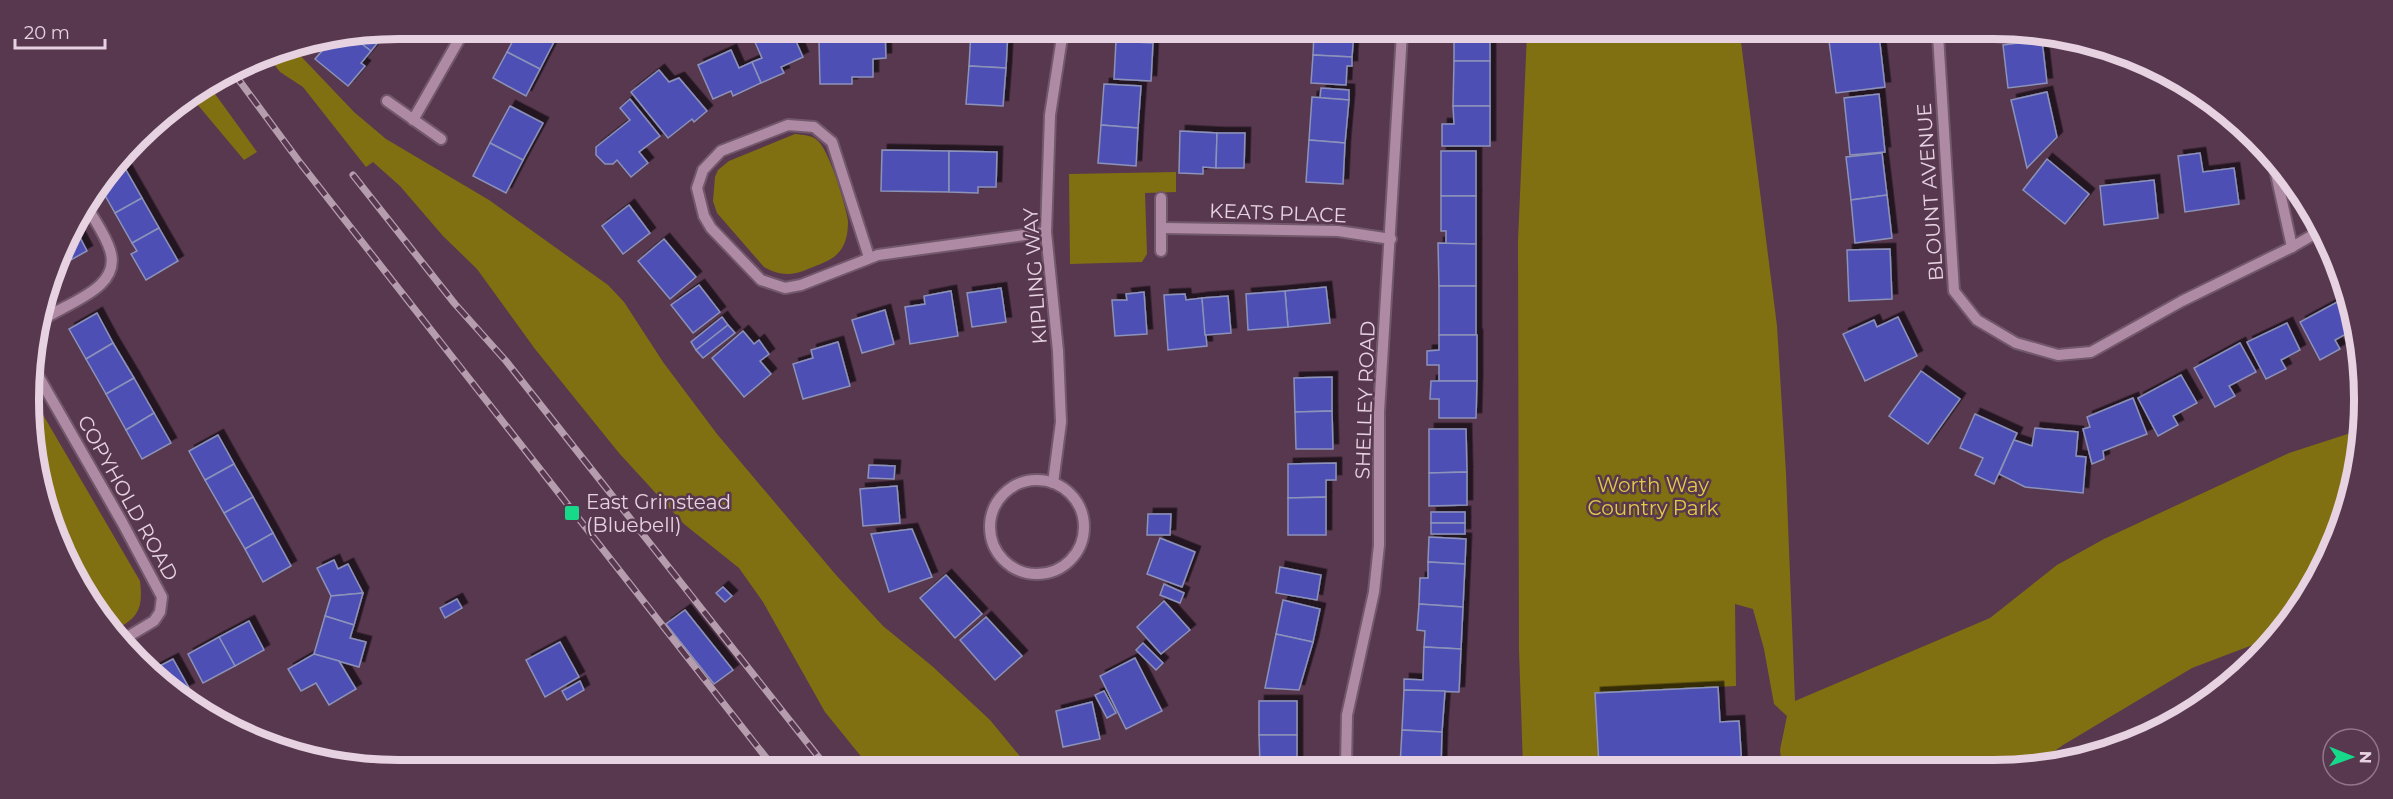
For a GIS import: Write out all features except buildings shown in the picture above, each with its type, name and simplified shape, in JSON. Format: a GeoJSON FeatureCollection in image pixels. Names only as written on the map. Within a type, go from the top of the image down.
{"type":"FeatureCollection","features":[{"type":"Feature","properties":{"kind":"street"},"geometry":{"type":"LineString","coordinates":[[413,120],[459,39]]}},
{"type":"Feature","properties":{"kind":"street","name":"KIPLING WAY"},"geometry":{"type":"LineString","coordinates":[[1053,483],[1061,422],[1058,351],[1046,232],[1050,115],[1062,39]]}},
{"type":"Feature","properties":{"kind":"street","name":"SHELLEY ROAD"},"geometry":{"type":"LineString","coordinates":[[1346,760],[1347,715],[1372,603],[1379,545],[1379,412],[1402,39]]}},
{"type":"Feature","properties":{"kind":"street","name":"BLOUNT AVENUE"},"geometry":{"type":"LineString","coordinates":[[1938,39],[1954,291],[1977,320],[2016,343],[2058,355],[2091,352],[2182,301],[2314,234]]}},
{"type":"Feature","properties":{"kind":"street"},"geometry":{"type":"LineString","coordinates":[[387,100],[441,139]]}},
{"type":"Feature","properties":{"kind":"street"},"geometry":{"type":"LineString","coordinates":[[869,257],[832,142],[814,127],[788,124],[721,152],[703,170],[697,188],[704,216],[711,228],[761,280],[785,288],[869,257],[1046,232]]}},
{"type":"Feature","properties":{"kind":"street"},"geometry":{"type":"LineString","coordinates":[[2276,176],[2292,247]]}},
{"type":"Feature","properties":{"kind":"street"},"geometry":{"type":"LineString","coordinates":[[1161,198],[1161,251]]}},
{"type":"Feature","properties":{"kind":"street"},"geometry":{"type":"LineString","coordinates":[[49,316],[101,286],[111,269],[111,251],[90,214]]}},
{"type":"Feature","properties":{"kind":"street","name":"KEATS PLACE"},"geometry":{"type":"LineString","coordinates":[[1162,228],[1338,231],[1391,239]]}},
{"type":"Feature","properties":{"kind":"street","name":"COPYHOLD ROAD"},"geometry":{"type":"LineString","coordinates":[[40,376],[162,597],[160,612],[154,621],[128,637]]}},
{"type":"Feature","properties":{"kind":"street"},"geometry":{"type":"LineString","coordinates":[[1036,480],[1053,483],[1077,501],[1084,525],[1083,538],[1071,560],[1061,567],[1042,573],[1021,571],[1009,565],[994,545],[990,523],[993,511],[1005,493],[1014,486],[1036,480]]}},
{"type":"Feature","properties":{"kind":"green space","name":"Worth Way Country Park"},"geometry":{"type":"Polygon","coordinates":[[[1527,39],[1741,39],[1777,326],[1786,473],[1795,701],[1990,618],[2057,565],[2104,539],[2289,453],[2352,433],[2347,470],[2335,515],[2306,580],[2280,619],[2260,642],[2192,668],[2048,756],[1994,760],[1781,760],[1780,750],[1787,716],[1774,704],[1764,649],[1753,609],[1735,604],[1736,686],[1595,693],[1599,760],[1523,760],[1519,650],[1518,241],[1527,39]]]}},
{"type":"Feature","properties":{"kind":"green space"},"geometry":{"type":"Polygon","coordinates":[[[298,53],[354,112],[386,139],[489,200],[608,285],[624,302],[663,362],[717,434],[836,575],[883,626],[932,666],[990,720],[1023,760],[864,760],[825,712],[763,602],[739,568],[684,524],[619,453],[535,349],[477,269],[443,236],[400,186],[373,162],[366,167],[303,87],[280,72],[272,62],[298,53]]]}},
{"type":"Feature","properties":{"kind":"green space"},"geometry":{"type":"Polygon","coordinates":[[[213,91],[257,152],[244,160],[196,102],[213,91]]]}},
{"type":"Feature","properties":{"kind":"green space"},"geometry":{"type":"Polygon","coordinates":[[[795,134],[812,137],[822,145],[840,191],[847,214],[848,228],[844,245],[835,256],[802,271],[786,274],[764,267],[717,213],[713,201],[715,177],[718,170],[729,161],[795,134]]]}},
{"type":"Feature","properties":{"kind":"green space"},"geometry":{"type":"Polygon","coordinates":[[[1176,172],[1176,192],[1145,193],[1147,254],[1142,262],[1070,264],[1069,174],[1176,172]]]}},
{"type":"Feature","properties":{"kind":"green space"},"geometry":{"type":"Polygon","coordinates":[[[39,408],[140,581],[140,605],[129,621],[120,627],[113,619],[87,580],[66,537],[46,470],[39,408]]]}},
{"type":"Feature","properties":{"kind":"railway"},"geometry":{"type":"LineString","coordinates":[[237,78],[301,164],[768,760]]}},
{"type":"Feature","properties":{"kind":"railway"},"geometry":{"type":"LineString","coordinates":[[353,175],[455,304],[506,361],[821,760]]}},
{"type":"Feature","properties":{"kind":"place","name":"East Grinstead (Bluebell)"},"geometry":{"type":"Point","coordinates":[572,513]}}]}
